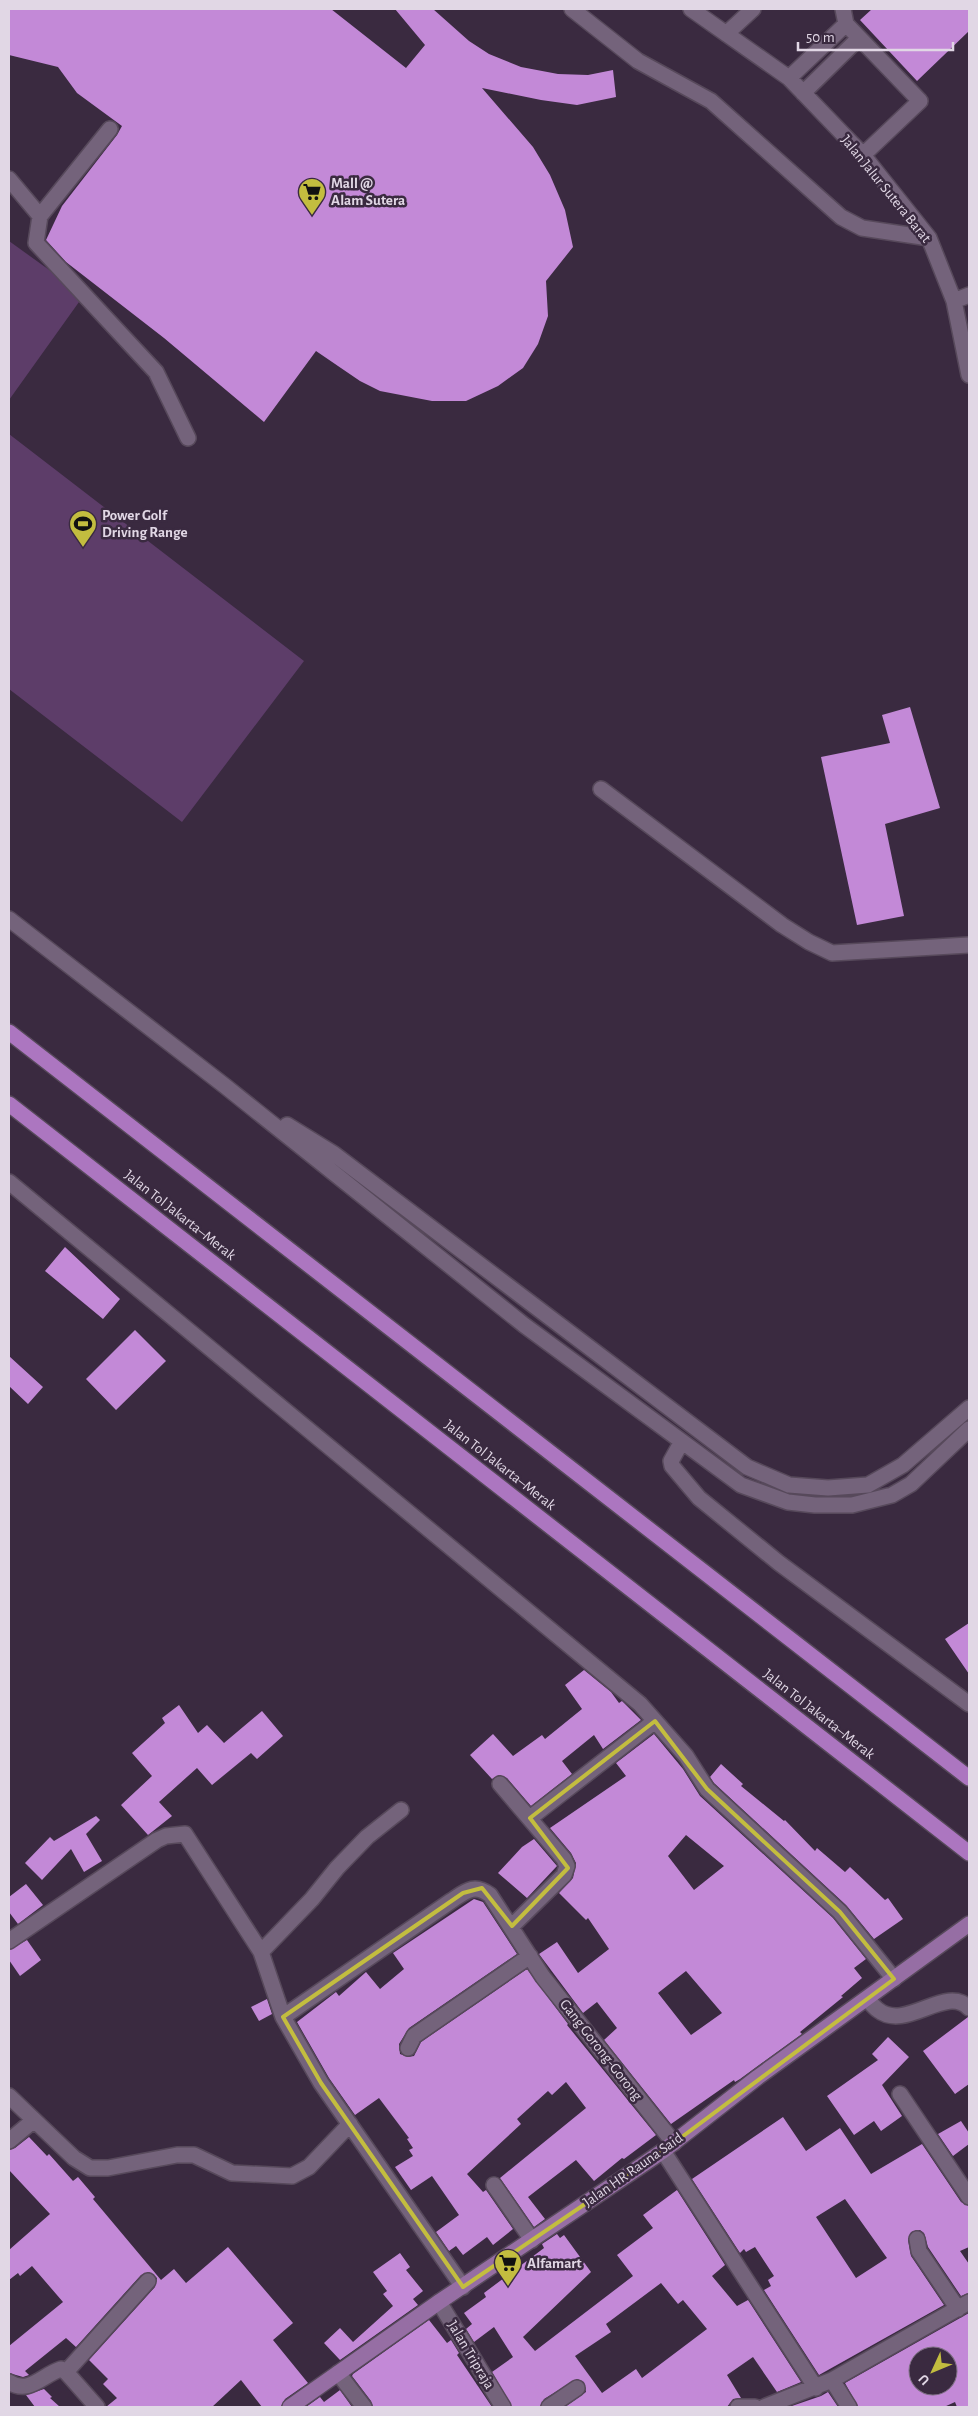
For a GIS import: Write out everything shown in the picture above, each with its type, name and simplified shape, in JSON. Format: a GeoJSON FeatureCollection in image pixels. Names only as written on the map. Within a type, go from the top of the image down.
{"type":"FeatureCollection","features":[{"type":"Feature","properties":{"kind":"highway"},"geometry":{"type":"LineString","coordinates":[[9,1032],[969,1778]]}},
{"type":"Feature","properties":{"kind":"highway","name":"Jalan Tol Jakarta–Merak"},"geometry":{"type":"LineString","coordinates":[[9,1104],[969,1853]]}},
{"type":"Feature","properties":{"kind":"main road","name":"Jalan HR Rauna Said"},"geometry":{"type":"LineString","coordinates":[[290,2407],[463,2286],[668,2147],[758,2077],[925,1958],[969,1924]]}},
{"type":"Feature","properties":{"kind":"street"},"geometry":{"type":"LineString","coordinates":[[572,9],[638,61],[711,101],[841,217],[862,228],[929,238]]}},
{"type":"Feature","properties":{"kind":"street","name":"Jalan Jalur Sutera Barat"},"geometry":{"type":"LineString","coordinates":[[691,9],[789,78],[863,154],[929,238],[954,301],[969,375]]}},
{"type":"Feature","properties":{"kind":"street"},"geometry":{"type":"LineString","coordinates":[[726,34],[753,9]]}},
{"type":"Feature","properties":{"kind":"street"},"geometry":{"type":"LineString","coordinates":[[789,78],[846,14],[859,38],[920,101],[863,154]]}},
{"type":"Feature","properties":{"kind":"street"},"geometry":{"type":"LineString","coordinates":[[804,93],[859,38]]}},
{"type":"Feature","properties":{"kind":"street"},"geometry":{"type":"LineString","coordinates":[[110,129],[40,216],[36,243],[156,372],[188,438]]}},
{"type":"Feature","properties":{"kind":"street"},"geometry":{"type":"LineString","coordinates":[[9,179],[40,216]]}},
{"type":"Feature","properties":{"kind":"street"},"geometry":{"type":"LineString","coordinates":[[954,301],[969,295]]}},
{"type":"Feature","properties":{"kind":"street"},"geometry":{"type":"LineString","coordinates":[[601,789],[782,925],[808,942],[832,952],[969,945]]}},
{"type":"Feature","properties":{"kind":"street"},"geometry":{"type":"LineString","coordinates":[[9,919],[225,1086],[524,1325],[682,1443],[742,1485],[788,1502],[815,1505],[852,1505],[892,1495],[911,1484],[969,1429]]}},
{"type":"Feature","properties":{"kind":"street"},"geometry":{"type":"LineString","coordinates":[[225,1086],[334,1154],[747,1467],[789,1485],[828,1488],[868,1484],[903,1465],[969,1408]]}},
{"type":"Feature","properties":{"kind":"street"},"geometry":{"type":"LineString","coordinates":[[9,1182],[640,1704],[686,1756],[707,1789],[840,1912],[894,1979]]}},
{"type":"Feature","properties":{"kind":"street"},"geometry":{"type":"LineString","coordinates":[[682,1443],[671,1461],[672,1466],[699,1498],[779,1564],[969,1704]]}},
{"type":"Feature","properties":{"kind":"street"},"geometry":{"type":"LineString","coordinates":[[530,1818],[656,1721]]}},
{"type":"Feature","properties":{"kind":"street"},"geometry":{"type":"LineString","coordinates":[[500,1784],[564,1859],[567,1871],[512,1926]]}},
{"type":"Feature","properties":{"kind":"street"},"geometry":{"type":"LineString","coordinates":[[261,1952],[312,1899],[337,1868],[367,1837],[401,1810]]}},
{"type":"Feature","properties":{"kind":"street"},"geometry":{"type":"LineString","coordinates":[[9,1941],[157,1840],[166,1836],[185,1834],[261,1952],[283,2017],[321,2083],[463,2286]]}},
{"type":"Feature","properties":{"kind":"street","name":"Gang Gorong-Gorong"},"geometry":{"type":"LineString","coordinates":[[283,2017],[451,1901],[473,1888],[482,1888],[490,1895],[561,2000],[668,2147],[816,2388]]}},
{"type":"Feature","properties":{"kind":"street"},"geometry":{"type":"LineString","coordinates":[[408,2048],[414,2036],[530,1956]]}},
{"type":"Feature","properties":{"kind":"street"},"geometry":{"type":"LineString","coordinates":[[867,1999],[879,2012],[897,2015],[915,2013],[955,2000],[963,2002],[969,2008]]}},
{"type":"Feature","properties":{"kind":"street"},"geometry":{"type":"LineString","coordinates":[[900,2094],[969,2197]]}},
{"type":"Feature","properties":{"kind":"street"},"geometry":{"type":"LineString","coordinates":[[9,2096],[74,2158],[90,2168],[108,2168],[177,2155],[194,2155],[232,2173],[292,2176],[308,2167],[350,2124]]}},
{"type":"Feature","properties":{"kind":"street"},"geometry":{"type":"LineString","coordinates":[[9,2141],[34,2120]]}},
{"type":"Feature","properties":{"kind":"street"},"geometry":{"type":"LineString","coordinates":[[494,2185],[532,2240]]}},
{"type":"Feature","properties":{"kind":"street"},"geometry":{"type":"LineString","coordinates":[[764,2407],[816,2388],[832,2380],[963,2305],[919,2251],[917,2238]]}},
{"type":"Feature","properties":{"kind":"street"},"geometry":{"type":"LineString","coordinates":[[66,2372],[148,2281]]}},
{"type":"Feature","properties":{"kind":"street","name":"Jalan Tripraja"},"geometry":{"type":"LineString","coordinates":[[440,2302],[503,2407]]}},
{"type":"Feature","properties":{"kind":"street"},"geometry":{"type":"LineString","coordinates":[[9,2382],[20,2388],[29,2387],[50,2373],[61,2369],[66,2372],[96,2407]]}},
{"type":"Feature","properties":{"kind":"street"},"geometry":{"type":"LineString","coordinates":[[338,2373],[364,2407]]}},
{"type":"Feature","properties":{"kind":"street"},"geometry":{"type":"LineString","coordinates":[[832,2380],[849,2407]]}},
{"type":"Feature","properties":{"kind":"street"},"geometry":{"type":"LineString","coordinates":[[549,2407],[577,2388]]}},
{"type":"Feature","properties":{"kind":"street"},"geometry":{"type":"LineString","coordinates":[[738,2407],[755,2407]]}},
{"type":"Feature","properties":{"kind":"highlighted area"},"geometry":{"type":"Polygon","coordinates":[[[655,1721],[707,1789],[840,1912],[894,1979],[663,2151],[463,2287],[321,2083],[283,2017],[463,1893],[482,1888],[512,1926],[568,1868],[530,1818],[655,1721]]]}},
{"type":"Feature","properties":{"kind":"shaded area"},"geometry":{"type":"Polygon","coordinates":[[[9,241],[84,295],[9,400],[9,241]]]}},
{"type":"Feature","properties":{"kind":"shaded area","name":"Power Golf Driving Range"},"geometry":{"type":"Polygon","coordinates":[[[9,434],[304,661],[182,822],[9,689],[9,434]]]}},
{"type":"Feature","properties":{"kind":"building","name":"Mall @ Alam Sutera"},"geometry":{"type":"Polygon","coordinates":[[[9,9],[331,9],[406,68],[425,45],[395,9],[433,9],[469,41],[489,54],[521,67],[558,74],[588,75],[613,70],[616,97],[577,105],[482,88],[533,147],[550,175],[565,210],[573,247],[546,281],[548,316],[538,344],[523,368],[498,386],[466,401],[432,401],[380,391],[360,381],[316,351],[264,422],[164,338],[66,262],[46,240],[62,206],[122,126],[77,93],[58,67],[9,55],[9,9]]]}},
{"type":"Feature","properties":{"kind":"building"},"geometry":{"type":"Polygon","coordinates":[[[872,9],[969,9],[969,31],[917,81],[860,20],[872,9]]]}},
{"type":"Feature","properties":{"kind":"building"},"geometry":{"type":"Polygon","coordinates":[[[910,707],[940,808],[885,824],[904,916],[857,925],[821,757],[890,743],[882,715],[910,707]]]}},
{"type":"Feature","properties":{"kind":"building"},"geometry":{"type":"Polygon","coordinates":[[[65,1247],[120,1299],[103,1319],[45,1271],[65,1247]]]}},
{"type":"Feature","properties":{"kind":"building"},"geometry":{"type":"Polygon","coordinates":[[[135,1330],[166,1361],[116,1410],[86,1379],[135,1330]]]}},
{"type":"Feature","properties":{"kind":"building"},"geometry":{"type":"Polygon","coordinates":[[[9,1356],[43,1387],[28,1404],[9,1386],[9,1356]]]}},
{"type":"Feature","properties":{"kind":"building"},"geometry":{"type":"Polygon","coordinates":[[[969,1623],[969,1674],[945,1639],[969,1623]]]}},
{"type":"Feature","properties":{"kind":"building"},"geometry":{"type":"Polygon","coordinates":[[[584,1670],[611,1692],[619,1703],[622,1701],[641,1720],[603,1749],[594,1735],[562,1761],[572,1774],[531,1806],[507,1778],[499,1775],[492,1779],[470,1755],[493,1734],[513,1756],[542,1735],[545,1739],[582,1709],[565,1685],[584,1670]]]}},
{"type":"Feature","properties":{"kind":"building"},"geometry":{"type":"Polygon","coordinates":[[[179,1705],[198,1733],[207,1725],[224,1743],[262,1711],[283,1736],[257,1759],[251,1753],[212,1785],[197,1768],[159,1802],[172,1816],[148,1835],[121,1805],[152,1776],[132,1753],[165,1723],[162,1718],[179,1705]]]}},
{"type":"Feature","properties":{"kind":"building"},"geometry":{"type":"Polygon","coordinates":[[[654,1734],[683,1769],[700,1796],[833,1918],[866,1959],[854,1968],[862,1978],[841,1996],[843,1997],[800,2032],[802,2034],[740,2079],[735,2082],[734,2080],[671,2124],[604,2040],[617,2028],[597,2002],[583,2013],[539,1954],[557,1942],[578,1973],[609,1949],[588,1918],[586,1920],[559,1893],[573,1878],[576,1863],[571,1853],[550,1828],[626,1776],[616,1763],[654,1734]],[[686,1835],[668,1856],[694,1890],[724,1866],[686,1835]],[[686,1971],[658,1993],[691,2035],[722,2013],[686,1971]]]}},
{"type":"Feature","properties":{"kind":"building"},"geometry":{"type":"Polygon","coordinates":[[[721,1764],[743,1784],[741,1786],[785,1820],[815,1851],[817,1848],[845,1872],[850,1867],[885,1900],[888,1898],[903,1919],[874,1939],[846,1905],[714,1783],[710,1777],[721,1764]]]}},
{"type":"Feature","properties":{"kind":"building"},"geometry":{"type":"Polygon","coordinates":[[[96,1816],[100,1820],[86,1834],[102,1861],[84,1872],[71,1849],[42,1880],[25,1863],[50,1837],[54,1841],[96,1816]]]}},
{"type":"Feature","properties":{"kind":"building"},"geometry":{"type":"Polygon","coordinates":[[[534,1839],[557,1866],[527,1898],[498,1873],[522,1847],[534,1839]]]}},
{"type":"Feature","properties":{"kind":"building"},"geometry":{"type":"Polygon","coordinates":[[[26,1884],[43,1905],[18,1924],[9,1912],[9,1897],[26,1884]]]}},
{"type":"Feature","properties":{"kind":"building"},"geometry":{"type":"Polygon","coordinates":[[[474,1899],[483,1902],[517,1954],[409,2028],[399,2044],[400,2054],[408,2057],[414,2056],[421,2042],[527,1969],[567,2025],[656,2135],[624,2159],[622,2158],[594,2181],[576,2160],[528,2197],[545,2219],[534,2227],[500,2178],[586,2108],[566,2082],[552,2095],[548,2091],[517,2119],[521,2124],[467,2174],[483,2192],[486,2190],[513,2229],[493,2245],[487,2237],[463,2255],[456,2246],[449,2251],[436,2232],[459,2215],[432,2176],[411,2190],[395,2167],[413,2156],[409,2150],[413,2148],[407,2139],[409,2138],[379,2098],[355,2115],[329,2078],[297,2022],[336,1992],[339,1996],[366,1972],[380,1989],[404,1969],[393,1953],[474,1899]]]}},
{"type":"Feature","properties":{"kind":"building"},"geometry":{"type":"Polygon","coordinates":[[[27,1940],[41,1960],[20,1976],[9,1960],[9,1950],[27,1940]]]}},
{"type":"Feature","properties":{"kind":"building"},"geometry":{"type":"Polygon","coordinates":[[[267,1999],[272,2014],[259,2021],[251,2007],[267,1999]]]}},
{"type":"Feature","properties":{"kind":"building"},"geometry":{"type":"Polygon","coordinates":[[[968,2017],[969,2084],[955,2094],[923,2051],[968,2017]]]}},
{"type":"Feature","properties":{"kind":"building"},"geometry":{"type":"Polygon","coordinates":[[[888,2037],[909,2057],[882,2085],[902,2116],[881,2131],[874,2121],[854,2135],[827,2096],[878,2060],[872,2054],[888,2037]]]}},
{"type":"Feature","properties":{"kind":"building"},"geometry":{"type":"Polygon","coordinates":[[[783,2117],[806,2151],[840,2128],[871,2174],[922,2144],[961,2202],[969,2206],[969,2247],[960,2251],[969,2264],[969,2293],[961,2296],[928,2247],[924,2233],[920,2230],[911,2232],[908,2240],[911,2256],[944,2305],[819,2375],[764,2290],[771,2286],[768,2280],[774,2276],[755,2247],[746,2252],[744,2249],[740,2253],[692,2179],[783,2117]],[[845,2199],[816,2217],[856,2278],[887,2258],[845,2199]]]}},
{"type":"Feature","properties":{"kind":"building"},"geometry":{"type":"Polygon","coordinates":[[[961,2121],[969,2133],[969,2144],[953,2156],[938,2134],[961,2121]]]}},
{"type":"Feature","properties":{"kind":"building"},"geometry":{"type":"Polygon","coordinates":[[[29,2137],[47,2156],[49,2154],[73,2181],[78,2177],[95,2197],[93,2199],[161,2280],[174,2269],[186,2283],[228,2247],[293,2323],[273,2340],[308,2383],[285,2399],[281,2407],[262,2407],[241,2380],[212,2407],[106,2407],[117,2398],[103,2384],[108,2379],[89,2360],[155,2287],[157,2278],[149,2272],[141,2275],[76,2347],[66,2338],[25,2371],[29,2375],[23,2377],[9,2373],[9,2346],[63,2302],[32,2266],[20,2276],[18,2273],[9,2280],[9,2250],[50,2214],[9,2170],[9,2150],[15,2148],[29,2137]]]}},
{"type":"Feature","properties":{"kind":"building"},"geometry":{"type":"Polygon","coordinates":[[[677,2190],[725,2265],[712,2276],[737,2306],[748,2300],[801,2382],[777,2392],[753,2357],[727,2375],[741,2398],[733,2399],[727,2407],[565,2407],[586,2392],[584,2382],[577,2379],[544,2399],[540,2407],[512,2407],[492,2372],[513,2357],[494,2327],[474,2342],[466,2329],[472,2324],[464,2313],[486,2297],[484,2293],[544,2248],[542,2244],[557,2234],[560,2238],[564,2235],[591,2272],[523,2337],[535,2351],[633,2276],[617,2255],[653,2228],[643,2215],[677,2190]],[[661,2283],[606,2324],[611,2332],[575,2356],[602,2393],[636,2369],[642,2378],[707,2329],[683,2300],[678,2304],[661,2283]]]}},
{"type":"Feature","properties":{"kind":"building"},"geometry":{"type":"Polygon","coordinates":[[[400,2253],[410,2267],[406,2270],[423,2291],[413,2299],[418,2305],[340,2360],[324,2343],[340,2328],[353,2342],[393,2306],[383,2294],[387,2291],[373,2272],[400,2253]]]}},
{"type":"Feature","properties":{"kind":"building"},"geometry":{"type":"Polygon","coordinates":[[[969,2313],[969,2407],[957,2407],[955,2402],[944,2407],[858,2407],[845,2383],[908,2347],[908,2396],[958,2396],[958,2346],[911,2346],[969,2313]]]}},
{"type":"Feature","properties":{"kind":"building"},"geometry":{"type":"Polygon","coordinates":[[[429,2320],[447,2343],[451,2340],[459,2353],[457,2355],[492,2407],[373,2407],[371,2401],[352,2376],[353,2374],[429,2320]]]}},
{"type":"Feature","properties":{"kind":"building"},"geometry":{"type":"Polygon","coordinates":[[[44,2389],[60,2407],[35,2407],[26,2395],[44,2389]]]}},
{"type":"Feature","properties":{"kind":"building"},"geometry":{"type":"Polygon","coordinates":[[[340,2390],[352,2407],[306,2407],[320,2397],[324,2402],[340,2390]]]}},
{"type":"Feature","properties":{"kind":"building"},"geometry":{"type":"Polygon","coordinates":[[[828,2392],[838,2407],[789,2407],[821,2396],[828,2392]]]}},
{"type":"Feature","properties":{"kind":"place","name":"Mall @ Alam Sutera"},"geometry":{"type":"Point","coordinates":[312,216]}},
{"type":"Feature","properties":{"kind":"place","name":"Power Golf Driving Range"},"geometry":{"type":"Point","coordinates":[83,548]}},
{"type":"Feature","properties":{"kind":"place","name":"Alfamart"},"geometry":{"type":"Point","coordinates":[508,2287]}}]}
